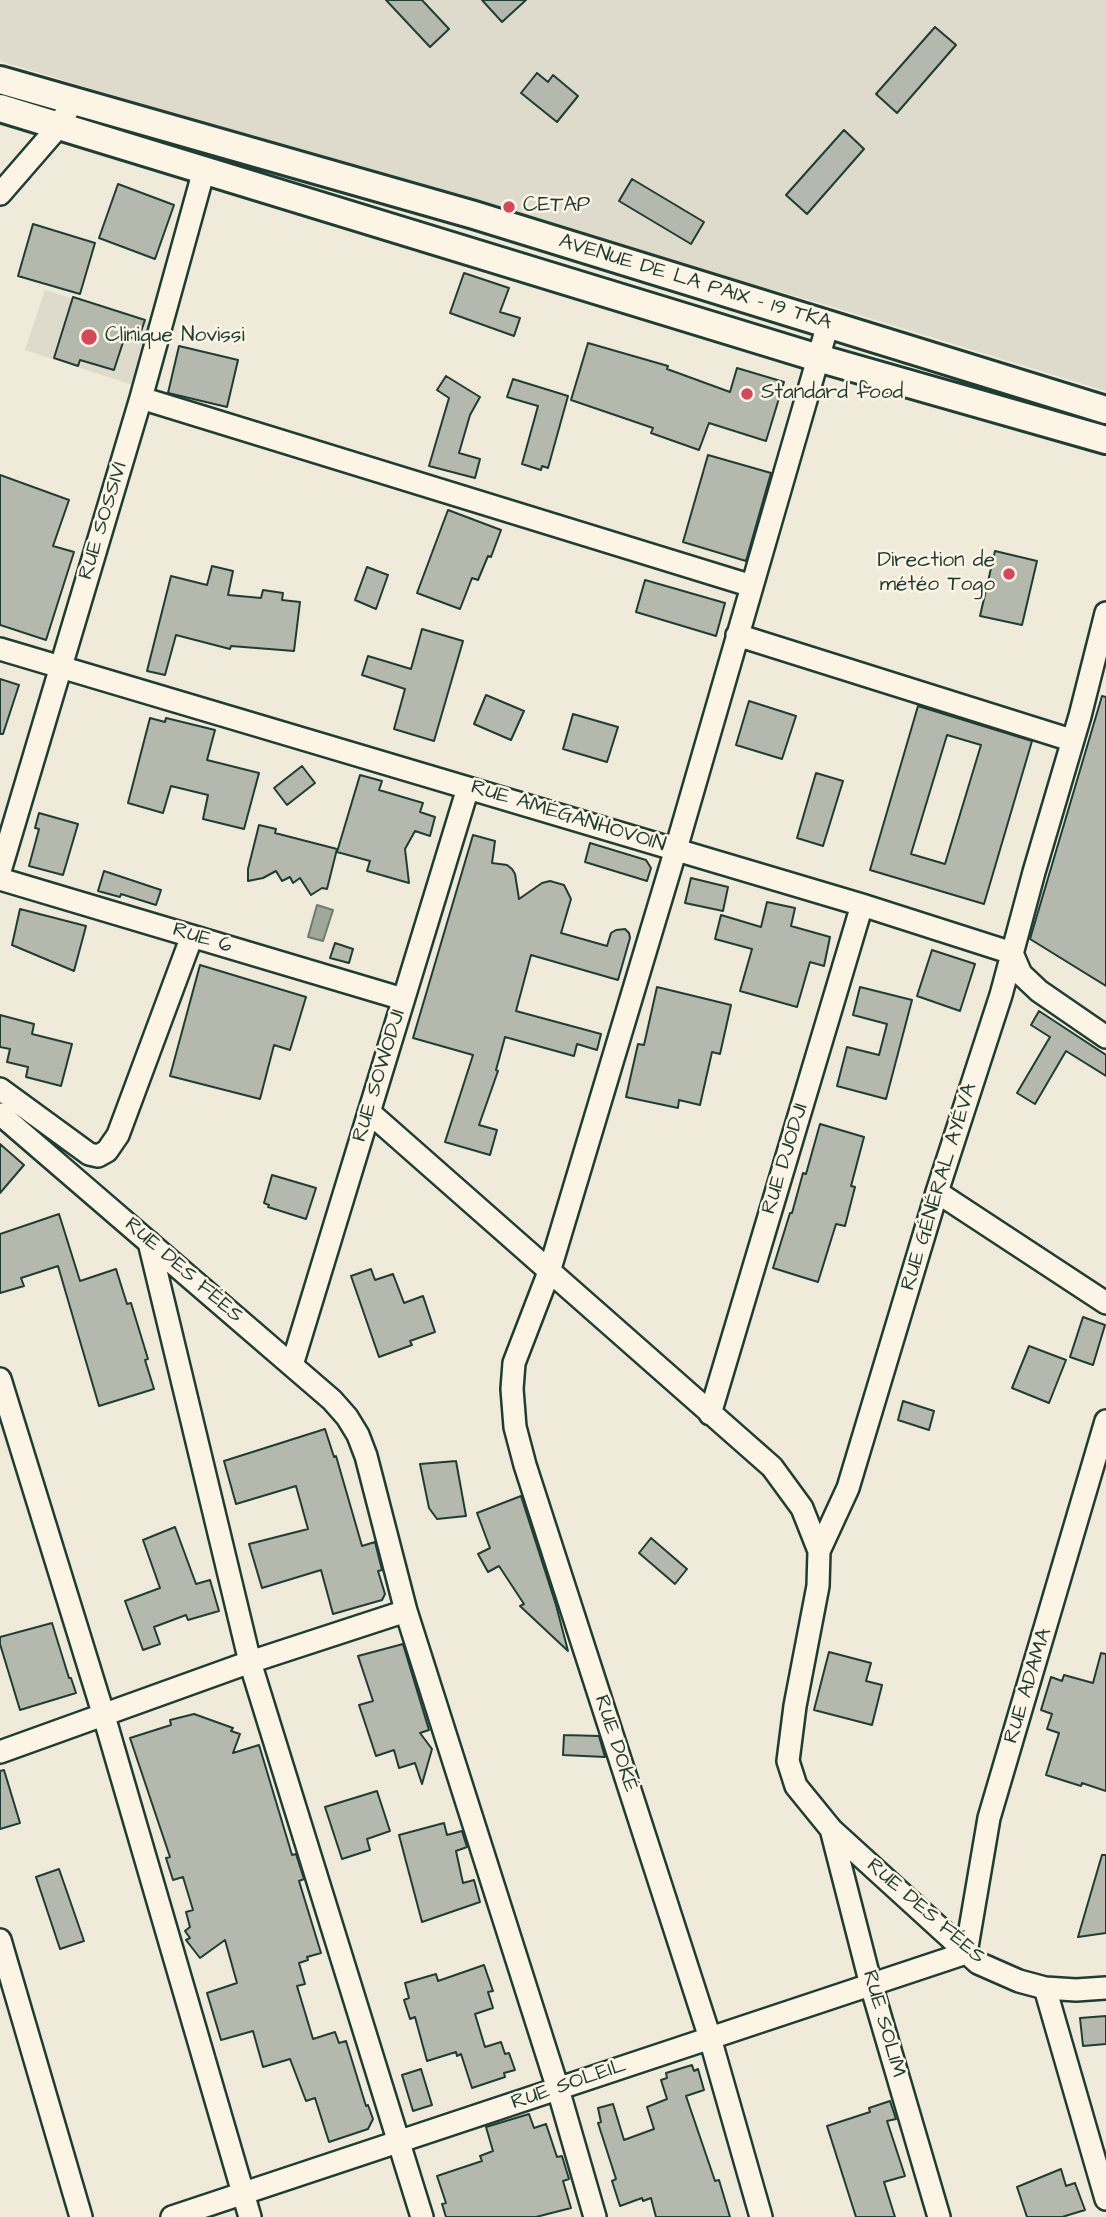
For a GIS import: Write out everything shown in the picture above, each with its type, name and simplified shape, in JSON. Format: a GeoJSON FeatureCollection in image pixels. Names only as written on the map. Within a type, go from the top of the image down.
{"type":"FeatureCollection","features":[{"type":"Feature","properties":{"kind":"main road","name":"AVENUE DE LA PAIX - 19 TKA"},"geometry":{"type":"LineString","coordinates":[[0,80],[343,176],[1106,410]]}},
{"type":"Feature","properties":{"kind":"main road","name":"AVENUE DE LA PAIX - 19 TKA"},"geometry":{"type":"LineString","coordinates":[[0,108],[818,358],[1106,440]]}},
{"type":"Feature","properties":{"kind":"main road"},"geometry":{"type":"LineString","coordinates":[[333,210],[343,176]]}},
{"type":"Feature","properties":{"kind":"street"},"geometry":{"type":"LineString","coordinates":[[0,194],[60,126],[73,100]]}},
{"type":"Feature","properties":{"kind":"street","name":"RUE SOSSIVI"},"geometry":{"type":"LineString","coordinates":[[0,871],[141,398],[204,170]]}},
{"type":"Feature","properties":{"kind":"street","name":"RUE DOKÉ"},"geometry":{"type":"LineString","coordinates":[[761,2217],[710,2038],[525,1465],[515,1427],[512,1389],[514,1363],[550,1272],[828,324]]}},
{"type":"Feature","properties":{"kind":"street"},"geometry":{"type":"LineString","coordinates":[[141,398],[752,586]]}},
{"type":"Feature","properties":{"kind":"street","name":"RUE GÉNÉRAL AYÉVA"},"geometry":{"type":"LineString","coordinates":[[788,1761],[795,1706],[818,1586],[819,1551],[848,1488],[937,1192],[1001,995],[1072,740],[1101,663],[1106,613]]}},
{"type":"Feature","properties":{"kind":"street"},"geometry":{"type":"LineString","coordinates":[[737,635],[1072,740]]}},
{"type":"Feature","properties":{"kind":"street","name":"RUE AMÉGANHOVOIN"},"geometry":{"type":"LineString","coordinates":[[0,649],[676,849],[1012,953]]}},
{"type":"Feature","properties":{"kind":"street","name":"RUE SOWODJI"},"geometry":{"type":"LineString","coordinates":[[292,1364],[468,788]]}},
{"type":"Feature","properties":{"kind":"street","name":"RUE 6"},"geometry":{"type":"LineString","coordinates":[[0,878],[403,999]]}},
{"type":"Feature","properties":{"kind":"street","name":"RUE DJODJI"},"geometry":{"type":"LineString","coordinates":[[710,1414],[862,905]]}},
{"type":"Feature","properties":{"kind":"street"},"geometry":{"type":"LineString","coordinates":[[0,1089],[89,1154],[98,1156],[107,1151],[118,1135],[192,936]]}},
{"type":"Feature","properties":{"kind":"street"},"geometry":{"type":"LineString","coordinates":[[1012,953],[1021,974],[1039,991],[1106,1037]]}},
{"type":"Feature","properties":{"kind":"street"},"geometry":{"type":"LineString","coordinates":[[369,1112],[772,1467],[802,1508],[819,1551]]}},
{"type":"Feature","properties":{"kind":"street","name":"RUE DES FÉES"},"geometry":{"type":"LineString","coordinates":[[0,1114],[292,1364],[332,1400],[358,1435],[366,1456],[406,1611],[558,2089],[595,2217]]}},
{"type":"Feature","properties":{"kind":"street"},"geometry":{"type":"LineString","coordinates":[[937,1192],[1106,1303]]}},
{"type":"Feature","properties":{"kind":"street"},"geometry":{"type":"LineString","coordinates":[[149,1242],[250,1662],[422,2217]]}},
{"type":"Feature","properties":{"kind":"street"},"geometry":{"type":"LineString","coordinates":[[0,1379],[104,1716],[250,2217]]}},
{"type":"Feature","properties":{"kind":"street","name":"RUE ADAMA"},"geometry":{"type":"LineString","coordinates":[[966,1953],[989,1818],[1106,1422]]}},
{"type":"Feature","properties":{"kind":"street"},"geometry":{"type":"LineString","coordinates":[[0,1752],[250,1662],[406,1611]]}},
{"type":"Feature","properties":{"kind":"street","name":"RUE DES FÉES"},"geometry":{"type":"LineString","coordinates":[[788,1761],[796,1786],[831,1829],[966,1953],[995,1972],[1045,1988],[1106,1989]]}},
{"type":"Feature","properties":{"kind":"street","name":"RUE SOLIM"},"geometry":{"type":"LineString","coordinates":[[831,1829],[871,1985],[939,2217]]}},
{"type":"Feature","properties":{"kind":"street"},"geometry":{"type":"LineString","coordinates":[[0,1940],[81,2217]]}},
{"type":"Feature","properties":{"kind":"street","name":"RUE SOLEIL"},"geometry":{"type":"LineString","coordinates":[[172,2217],[966,1953]]}},
{"type":"Feature","properties":{"kind":"street"},"geometry":{"type":"LineString","coordinates":[[1045,1988],[1106,2199]]}},
{"type":"Feature","properties":{"kind":"shaded area"},"geometry":{"type":"Polygon","coordinates":[[[0,0],[1106,0],[1106,391],[830,306],[497,211],[0,61],[0,0]]]}},
{"type":"Feature","properties":{"kind":"shaded area","name":"Clinique Novissi"},"geometry":{"type":"Polygon","coordinates":[[[45,290],[152,324],[133,385],[25,350],[45,290]]]}},
{"type":"Feature","properties":{"kind":"shaded area"},"geometry":{"type":"Polygon","coordinates":[[[317,905],[333,910],[323,941],[308,937],[317,905]]]}},
{"type":"Feature","properties":{"kind":"building"},"geometry":{"type":"Polygon","coordinates":[[[386,0],[422,0],[449,29],[430,47],[386,0]]]}},
{"type":"Feature","properties":{"kind":"building"},"geometry":{"type":"Polygon","coordinates":[[[482,0],[526,0],[502,22],[482,0]]]}},
{"type":"Feature","properties":{"kind":"building"},"geometry":{"type":"Polygon","coordinates":[[[935,27],[956,45],[897,113],[876,94],[935,27]]]}},
{"type":"Feature","properties":{"kind":"building"},"geometry":{"type":"Polygon","coordinates":[[[537,73],[548,82],[553,75],[578,96],[557,122],[521,93],[537,73]]]}},
{"type":"Feature","properties":{"kind":"building"},"geometry":{"type":"Polygon","coordinates":[[[844,130],[864,149],[807,214],[786,195],[844,130]]]}},
{"type":"Feature","properties":{"kind":"building"},"geometry":{"type":"Polygon","coordinates":[[[632,179],[704,222],[691,244],[619,201],[632,179]]]}},
{"type":"Feature","properties":{"kind":"building"},"geometry":{"type":"Polygon","coordinates":[[[118,184],[174,205],[155,259],[99,238],[118,184]]]}},
{"type":"Feature","properties":{"kind":"building"},"geometry":{"type":"Polygon","coordinates":[[[33,224],[95,243],[80,294],[18,276],[33,224]]]}},
{"type":"Feature","properties":{"kind":"building"},"geometry":{"type":"Polygon","coordinates":[[[464,273],[509,288],[500,312],[520,318],[514,336],[450,313],[464,273]]]}},
{"type":"Feature","properties":{"kind":"building"},"geometry":{"type":"Polygon","coordinates":[[[73,297],[145,320],[138,340],[125,336],[114,370],[80,360],[78,366],[54,358],[73,297]]]}},
{"type":"Feature","properties":{"kind":"building"},"geometry":{"type":"Polygon","coordinates":[[[588,343],[668,366],[667,369],[730,392],[737,368],[784,382],[766,441],[709,423],[699,450],[651,433],[653,428],[571,400],[588,343]]]}},
{"type":"Feature","properties":{"kind":"building"},"geometry":{"type":"Polygon","coordinates":[[[179,346],[238,360],[227,407],[168,393],[179,346]]]}},
{"type":"Feature","properties":{"kind":"building"},"geometry":{"type":"Polygon","coordinates":[[[446,376],[480,397],[470,415],[459,453],[480,459],[475,478],[429,466],[449,398],[437,390],[446,376]]]}},
{"type":"Feature","properties":{"kind":"building"},"geometry":{"type":"Polygon","coordinates":[[[513,379],[568,396],[548,468],[542,466],[541,470],[522,464],[538,406],[507,397],[513,379]]]}},
{"type":"Feature","properties":{"kind":"building"},"geometry":{"type":"Polygon","coordinates":[[[708,455],[771,473],[746,561],[683,542],[708,455]]]}},
{"type":"Feature","properties":{"kind":"building"},"geometry":{"type":"Polygon","coordinates":[[[0,475],[69,500],[53,546],[74,552],[46,640],[0,625],[0,475]]]}},
{"type":"Feature","properties":{"kind":"building"},"geometry":{"type":"Polygon","coordinates":[[[448,510],[501,530],[491,557],[488,556],[478,580],[472,578],[460,609],[417,593],[448,510]]]}},
{"type":"Feature","properties":{"kind":"building"},"geometry":{"type":"Polygon","coordinates":[[[995,551],[1037,561],[1022,625],[980,616],[995,551]]]}},
{"type":"Feature","properties":{"kind":"building"},"geometry":{"type":"Polygon","coordinates":[[[212,566],[233,571],[228,595],[261,598],[263,590],[283,593],[282,600],[300,602],[294,651],[231,646],[230,649],[176,635],[165,675],[147,671],[171,576],[207,585],[212,566]]]}},
{"type":"Feature","properties":{"kind":"building"},"geometry":{"type":"Polygon","coordinates":[[[367,567],[388,575],[376,609],[355,600],[367,567]]]}},
{"type":"Feature","properties":{"kind":"building"},"geometry":{"type":"Polygon","coordinates":[[[645,580],[725,603],[716,636],[636,612],[645,580]]]}},
{"type":"Feature","properties":{"kind":"building"},"geometry":{"type":"Polygon","coordinates":[[[422,629],[463,641],[434,741],[394,729],[405,689],[362,675],[368,656],[411,669],[422,629]]]}},
{"type":"Feature","properties":{"kind":"building"},"geometry":{"type":"Polygon","coordinates":[[[0,679],[19,685],[3,734],[0,734],[0,679]]]}},
{"type":"Feature","properties":{"kind":"building"},"geometry":{"type":"Polygon","coordinates":[[[486,695],[524,711],[511,740],[474,724],[486,695]]]}},
{"type":"Feature","properties":{"kind":"building"},"geometry":{"type":"Polygon","coordinates":[[[1102,696],[1106,697],[1106,986],[1030,939],[1102,696]]]}},
{"type":"Feature","properties":{"kind":"building"},"geometry":{"type":"Polygon","coordinates":[[[749,701],[796,716],[782,759],[736,745],[749,701]]]}},
{"type":"Feature","properties":{"kind":"building"},"geometry":{"type":"Polygon","coordinates":[[[918,706],[1032,741],[984,904],[870,870],[918,706]],[[947,735],[911,854],[945,864],[981,745],[947,735]]]}},
{"type":"Feature","properties":{"kind":"building"},"geometry":{"type":"Polygon","coordinates":[[[573,714],[618,727],[607,762],[563,749],[573,714]]]}},
{"type":"Feature","properties":{"kind":"building"},"geometry":{"type":"Polygon","coordinates":[[[150,718],[165,722],[166,718],[215,730],[207,760],[259,773],[244,829],[203,819],[208,795],[171,786],[163,813],[128,803],[150,718]]]}},
{"type":"Feature","properties":{"kind":"building"},"geometry":{"type":"Polygon","coordinates":[[[302,766],[315,783],[287,805],[274,788],[302,766]]]}},
{"type":"Feature","properties":{"kind":"building"},"geometry":{"type":"Polygon","coordinates":[[[816,773],[843,781],[823,846],[797,838],[816,773]]]}},
{"type":"Feature","properties":{"kind":"building"},"geometry":{"type":"Polygon","coordinates":[[[360,775],[382,781],[379,790],[423,803],[420,812],[435,817],[430,836],[415,831],[405,849],[409,883],[367,871],[370,861],[337,852],[360,775]]]}},
{"type":"Feature","properties":{"kind":"building"},"geometry":{"type":"Polygon","coordinates":[[[39,813],[78,824],[63,875],[29,866],[39,829],[35,828],[39,813]]]}},
{"type":"Feature","properties":{"kind":"building"},"geometry":{"type":"Polygon","coordinates":[[[259,825],[276,829],[275,833],[337,849],[327,889],[322,888],[311,895],[300,878],[293,883],[290,877],[282,881],[276,871],[263,878],[248,881],[248,869],[259,825]]]}},
{"type":"Feature","properties":{"kind":"building"},"geometry":{"type":"Polygon","coordinates":[[[473,835],[495,841],[492,863],[507,865],[512,869],[519,899],[542,883],[550,881],[564,885],[571,899],[561,933],[607,946],[611,933],[616,930],[625,929],[630,938],[618,980],[531,955],[516,1011],[601,1034],[597,1050],[577,1044],[574,1056],[505,1037],[496,1070],[498,1071],[479,1125],[497,1130],[490,1155],[445,1142],[473,1055],[413,1038],[473,835]]]}},
{"type":"Feature","properties":{"kind":"building"},"geometry":{"type":"Polygon","coordinates":[[[590,843],[646,860],[651,868],[647,881],[585,862],[590,843]]]}},
{"type":"Feature","properties":{"kind":"building"},"geometry":{"type":"Polygon","coordinates":[[[104,871],[161,890],[156,905],[121,894],[120,897],[98,891],[104,871]]]}},
{"type":"Feature","properties":{"kind":"building"},"geometry":{"type":"Polygon","coordinates":[[[691,878],[728,887],[723,911],[685,903],[691,878]]]}},
{"type":"Feature","properties":{"kind":"building"},"geometry":{"type":"Polygon","coordinates":[[[767,902],[795,908],[791,926],[830,937],[824,966],[810,962],[797,1007],[740,991],[752,949],[715,939],[721,915],[761,927],[767,902]]]}},
{"type":"Feature","properties":{"kind":"building"},"geometry":{"type":"Polygon","coordinates":[[[20,909],[86,926],[74,971],[12,945],[20,909]]]}},
{"type":"Feature","properties":{"kind":"building"},"geometry":{"type":"Polygon","coordinates":[[[335,943],[353,949],[349,963],[330,958],[335,943]]]}},
{"type":"Feature","properties":{"kind":"building"},"geometry":{"type":"Polygon","coordinates":[[[932,950],[975,964],[960,1011],[917,996],[932,950]]]}},
{"type":"Feature","properties":{"kind":"building"},"geometry":{"type":"Polygon","coordinates":[[[200,965],[306,997],[290,1050],[274,1045],[260,1099],[170,1076],[200,965]]]}},
{"type":"Feature","properties":{"kind":"building"},"geometry":{"type":"Polygon","coordinates":[[[657,987],[731,1005],[720,1054],[712,1052],[700,1105],[679,1100],[678,1108],[626,1097],[638,1044],[644,1045],[657,987]]]}},
{"type":"Feature","properties":{"kind":"building"},"geometry":{"type":"Polygon","coordinates":[[[860,987],[912,1000],[886,1099],[837,1086],[847,1047],[879,1055],[887,1024],[853,1015],[860,987]]]}},
{"type":"Feature","properties":{"kind":"building"},"geometry":{"type":"Polygon","coordinates":[[[1039,1011],[1106,1055],[1106,1076],[1066,1051],[1035,1104],[1017,1093],[1050,1037],[1031,1025],[1039,1011]]]}},
{"type":"Feature","properties":{"kind":"building"},"geometry":{"type":"Polygon","coordinates":[[[0,1015],[34,1024],[32,1034],[72,1044],[61,1086],[26,1077],[28,1067],[7,1062],[10,1049],[0,1047],[0,1015]]]}},
{"type":"Feature","properties":{"kind":"building"},"geometry":{"type":"Polygon","coordinates":[[[820,1124],[864,1137],[851,1186],[855,1187],[845,1226],[836,1224],[818,1282],[773,1268],[803,1173],[806,1174],[820,1124]]]}},
{"type":"Feature","properties":{"kind":"building"},"geometry":{"type":"Polygon","coordinates":[[[0,1144],[24,1165],[0,1193],[0,1144]]]}},
{"type":"Feature","properties":{"kind":"building"},"geometry":{"type":"Polygon","coordinates":[[[272,1175],[316,1188],[306,1219],[268,1207],[269,1205],[264,1203],[272,1175]]]}},
{"type":"Feature","properties":{"kind":"building"},"geometry":{"type":"Polygon","coordinates":[[[59,1214],[80,1281],[116,1269],[127,1304],[131,1303],[154,1389],[99,1406],[58,1266],[21,1278],[24,1286],[0,1293],[0,1234],[59,1214]]]}},
{"type":"Feature","properties":{"kind":"building"},"geometry":{"type":"Polygon","coordinates":[[[371,1269],[375,1280],[393,1274],[404,1303],[423,1296],[435,1332],[410,1341],[412,1345],[379,1357],[351,1276],[371,1269]]]}},
{"type":"Feature","properties":{"kind":"building"},"geometry":{"type":"Polygon","coordinates":[[[1083,1317],[1105,1325],[1093,1365],[1070,1357],[1083,1317]]]}},
{"type":"Feature","properties":{"kind":"building"},"geometry":{"type":"Polygon","coordinates":[[[1029,1346],[1066,1360],[1049,1403],[1012,1388],[1029,1346]]]}},
{"type":"Feature","properties":{"kind":"building"},"geometry":{"type":"Polygon","coordinates":[[[903,1401],[934,1411],[929,1430],[898,1420],[903,1401]]]}},
{"type":"Feature","properties":{"kind":"building"},"geometry":{"type":"Polygon","coordinates":[[[325,1429],[334,1457],[336,1456],[362,1546],[375,1542],[382,1570],[378,1571],[385,1594],[382,1600],[333,1614],[321,1570],[262,1588],[249,1544],[308,1529],[296,1486],[236,1504],[224,1461],[325,1429]]]}},
{"type":"Feature","properties":{"kind":"building"},"geometry":{"type":"Polygon","coordinates":[[[456,1461],[466,1516],[437,1519],[429,1508],[420,1464],[456,1461]]]}},
{"type":"Feature","properties":{"kind":"building"},"geometry":{"type":"Polygon","coordinates":[[[521,1496],[568,1651],[520,1606],[524,1604],[499,1566],[488,1572],[478,1554],[490,1548],[477,1513],[521,1496]]]}},
{"type":"Feature","properties":{"kind":"building"},"geometry":{"type":"Polygon","coordinates":[[[175,1527],[196,1584],[210,1580],[219,1611],[188,1620],[186,1615],[154,1627],[160,1644],[143,1650],[125,1601],[160,1588],[143,1540],[175,1527]]]}},
{"type":"Feature","properties":{"kind":"building"},"geometry":{"type":"Polygon","coordinates":[[[651,1538],[687,1569],[675,1584],[639,1553],[651,1538]]]}},
{"type":"Feature","properties":{"kind":"building"},"geometry":{"type":"Polygon","coordinates":[[[52,1623],[76,1693],[20,1710],[0,1637],[52,1623]]]}},
{"type":"Feature","properties":{"kind":"building"},"geometry":{"type":"Polygon","coordinates":[[[403,1644],[429,1730],[420,1733],[432,1749],[422,1784],[415,1763],[399,1768],[394,1750],[376,1756],[359,1705],[373,1701],[358,1656],[403,1644]]]}},
{"type":"Feature","properties":{"kind":"building"},"geometry":{"type":"Polygon","coordinates":[[[829,1652],[871,1663],[866,1681],[882,1685],[872,1725],[814,1710],[829,1652]]]}},
{"type":"Feature","properties":{"kind":"building"},"geometry":{"type":"Polygon","coordinates":[[[1101,1653],[1106,1654],[1106,1791],[1046,1775],[1059,1733],[1047,1729],[1052,1714],[1041,1710],[1051,1677],[1062,1681],[1064,1675],[1093,1683],[1101,1653]]]}},
{"type":"Feature","properties":{"kind":"building"},"geometry":{"type":"Polygon","coordinates":[[[194,1714],[233,1728],[231,1731],[240,1734],[233,1753],[259,1745],[292,1855],[296,1854],[304,1879],[299,1881],[321,1953],[307,1957],[308,1960],[299,1963],[305,1984],[297,1986],[313,2039],[335,2032],[339,2043],[346,2041],[366,2106],[368,2105],[373,2119],[368,2129],[329,2142],[315,2098],[306,2101],[290,2059],[263,2067],[253,2031],[221,2040],[207,1993],[237,1983],[225,1940],[200,1958],[186,1940],[190,1938],[185,1931],[190,1927],[186,1912],[193,1910],[183,1877],[173,1880],[166,1858],[170,1857],[130,1738],[171,1725],[170,1720],[194,1714]]]}},
{"type":"Feature","properties":{"kind":"building"},"geometry":{"type":"Polygon","coordinates":[[[564,1735],[599,1736],[605,1757],[563,1755],[564,1735]]]}},
{"type":"Feature","properties":{"kind":"building"},"geometry":{"type":"Polygon","coordinates":[[[4,1770],[20,1823],[0,1829],[0,1771],[4,1770]]]}},
{"type":"Feature","properties":{"kind":"building"},"geometry":{"type":"Polygon","coordinates":[[[377,1791],[390,1831],[367,1839],[370,1850],[342,1859],[325,1807],[377,1791]]]}},
{"type":"Feature","properties":{"kind":"building"},"geometry":{"type":"Polygon","coordinates":[[[444,1823],[447,1835],[462,1831],[467,1847],[456,1851],[463,1883],[474,1880],[480,1902],[422,1922],[399,1835],[444,1823]]]}},
{"type":"Feature","properties":{"kind":"building"},"geometry":{"type":"Polygon","coordinates":[[[1102,1855],[1106,1855],[1106,1933],[1078,1937],[1102,1855]]]}},
{"type":"Feature","properties":{"kind":"building"},"geometry":{"type":"Polygon","coordinates":[[[59,1869],[84,1941],[60,1949],[36,1877],[59,1869]]]}},
{"type":"Feature","properties":{"kind":"building"},"geometry":{"type":"Polygon","coordinates":[[[484,1965],[493,1991],[488,1992],[493,2008],[475,2014],[485,2047],[501,2042],[505,2054],[509,2053],[515,2070],[504,2073],[505,2077],[472,2088],[461,2054],[457,2056],[456,2052],[427,2061],[415,2017],[410,2019],[404,2000],[409,1998],[405,1983],[436,1974],[438,1981],[484,1965]]]}},
{"type":"Feature","properties":{"kind":"building"},"geometry":{"type":"Polygon","coordinates":[[[1106,2016],[1106,2044],[1083,2046],[1080,2018],[1106,2016]]]}},
{"type":"Feature","properties":{"kind":"building"},"geometry":{"type":"Polygon","coordinates":[[[692,2065],[694,2071],[698,2069],[704,2090],[686,2096],[715,2181],[719,2180],[730,2217],[656,2217],[651,2198],[643,2201],[642,2198],[620,2206],[612,2181],[616,2179],[598,2123],[601,2122],[598,2108],[613,2104],[624,2140],[654,2129],[647,2107],[667,2099],[661,2080],[667,2078],[666,2073],[692,2065]]]}},
{"type":"Feature","properties":{"kind":"building"},"geometry":{"type":"Polygon","coordinates":[[[421,2069],[432,2105],[413,2111],[402,2075],[421,2069]]]}},
{"type":"Feature","properties":{"kind":"building"},"geometry":{"type":"Polygon","coordinates":[[[890,2101],[896,2119],[887,2121],[905,2176],[884,2182],[895,2217],[856,2217],[827,2126],[870,2112],[869,2108],[890,2101]]]}},
{"type":"Feature","properties":{"kind":"building"},"geometry":{"type":"Polygon","coordinates":[[[529,2114],[534,2128],[546,2124],[557,2157],[562,2156],[569,2179],[563,2181],[571,2208],[536,2217],[446,2217],[442,2204],[446,2203],[437,2176],[482,2161],[480,2156],[493,2151],[486,2127],[529,2114]]]}},
{"type":"Feature","properties":{"kind":"building"},"geometry":{"type":"Polygon","coordinates":[[[1061,2169],[1066,2186],[1075,2183],[1085,2210],[1062,2217],[1027,2217],[1017,2187],[1061,2169]]]}},
{"type":"Feature","properties":{"kind":"place","name":"CETAP"},"geometry":{"type":"Point","coordinates":[509,207]}},
{"type":"Feature","properties":{"kind":"place","name":"Clinique Novissi"},"geometry":{"type":"Point","coordinates":[89,337]}},
{"type":"Feature","properties":{"kind":"place","name":"Standard food"},"geometry":{"type":"Point","coordinates":[747,394]}},
{"type":"Feature","properties":{"kind":"place","name":"Direction de météo Togo"},"geometry":{"type":"Point","coordinates":[1009,574]}}]}
